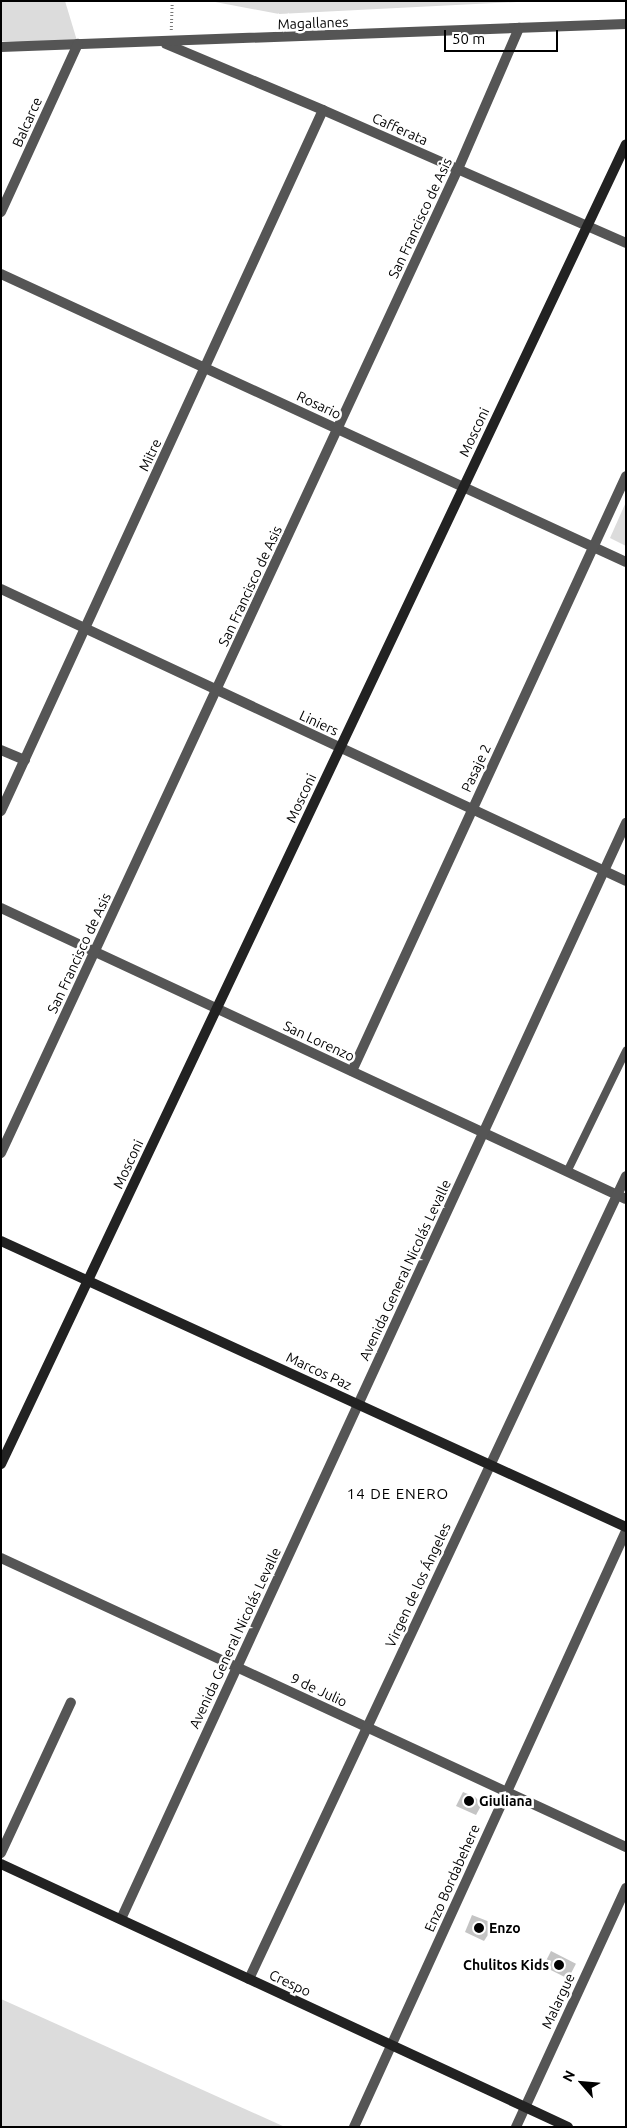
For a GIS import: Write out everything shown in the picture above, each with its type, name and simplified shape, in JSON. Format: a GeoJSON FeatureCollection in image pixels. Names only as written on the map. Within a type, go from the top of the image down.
{"type":"FeatureCollection","features":[{"type":"Feature","properties":{"kind":"street","name":"Magallanes"},"geometry":{"type":"LineString","coordinates":[[1,47],[626,24]]}},
{"type":"Feature","properties":{"kind":"street","name":"San Francisco de Asis"},"geometry":{"type":"LineString","coordinates":[[1,1153],[458,169],[519,28]]}},
{"type":"Feature","properties":{"kind":"street","name":"Cafferata"},"geometry":{"type":"LineString","coordinates":[[166,42],[626,243]]}},
{"type":"Feature","properties":{"kind":"street","name":"Balcarce"},"geometry":{"type":"LineString","coordinates":[[1,212],[78,44]]}},
{"type":"Feature","properties":{"kind":"street","name":"Mitre"},"geometry":{"type":"LineString","coordinates":[[1,811],[323,110]]}},
{"type":"Feature","properties":{"kind":"street","name":"Mosconi"},"geometry":{"type":"LineString","coordinates":[[1,1464],[626,144]]}},
{"type":"Feature","properties":{"kind":"street","name":"Rosario"},"geometry":{"type":"LineString","coordinates":[[1,274],[626,562]]}},
{"type":"Feature","properties":{"kind":"street","name":"Pasaje 2"},"geometry":{"type":"LineString","coordinates":[[352,1072],[626,476]]}},
{"type":"Feature","properties":{"kind":"street","name":"Liniers"},"geometry":{"type":"LineString","coordinates":[[1,589],[626,881]]}},
{"type":"Feature","properties":{"kind":"street"},"geometry":{"type":"LineString","coordinates":[[1,750],[24,760]]}},
{"type":"Feature","properties":{"kind":"street","name":"Avenida General Nicolás Levalle"},"geometry":{"type":"LineString","coordinates":[[121,1920],[626,823]]}},
{"type":"Feature","properties":{"kind":"street","name":"San Lorenzo"},"geometry":{"type":"LineString","coordinates":[[1,908],[621,1197]]}},
{"type":"Feature","properties":{"kind":"street","name":"Virgen de los Ángeles"},"geometry":{"type":"LineString","coordinates":[[249,1979],[490,1465],[621,1197],[626,1176]]}},
{"type":"Feature","properties":{"kind":"street","name":"Marcos Paz"},"geometry":{"type":"LineString","coordinates":[[1,1241],[626,1527]]}},
{"type":"Feature","properties":{"kind":"street","name":"Enzo Bordabehere"},"geometry":{"type":"LineString","coordinates":[[354,2127],[626,1531]]}},
{"type":"Feature","properties":{"kind":"street","name":"9 de Julio"},"geometry":{"type":"LineString","coordinates":[[1,1558],[626,1847]]}},
{"type":"Feature","properties":{"kind":"street"},"geometry":{"type":"LineString","coordinates":[[1,1853],[71,1702]]}},
{"type":"Feature","properties":{"kind":"street","name":"Crespo"},"geometry":{"type":"LineString","coordinates":[[1,1864],[568,2127]]}},
{"type":"Feature","properties":{"kind":"street","name":"Malargue"},"geometry":{"type":"LineString","coordinates":[[516,2127],[626,1888]]}},
{"type":"Feature","properties":{"kind":"lane"},"geometry":{"type":"LineString","coordinates":[[567,1172],[626,1051]]}},
{"type":"Feature","properties":{"kind":"path"},"geometry":{"type":"LineString","coordinates":[[166,42],[172,1]]}},
{"type":"Feature","properties":{"kind":"shaded area"},"geometry":{"type":"Polygon","coordinates":[[[1,1],[65,1],[78,44],[1,41],[1,1]]]}},
{"type":"Feature","properties":{"kind":"shaded area"},"geometry":{"type":"Polygon","coordinates":[[[210,1],[536,1],[279,14],[210,1]]]}},
{"type":"Feature","properties":{"kind":"shaded area"},"geometry":{"type":"Polygon","coordinates":[[[626,502],[626,546],[610,538],[626,502]]]}},
{"type":"Feature","properties":{"kind":"shaded area"},"geometry":{"type":"Polygon","coordinates":[[[1,1999],[285,2127],[1,2127],[1,1999]]]}},
{"type":"Feature","properties":{"kind":"building","name":"Giuliana"},"geometry":{"type":"Polygon","coordinates":[[[463,1792],[475,1797],[482,1804],[476,1815],[456,1806],[463,1792]]]}},
{"type":"Feature","properties":{"kind":"building","name":"Enzo"},"geometry":{"type":"Polygon","coordinates":[[[472,1915],[495,1924],[484,1941],[465,1932],[472,1915]]]}},
{"type":"Feature","properties":{"kind":"building","name":"Chulitos Kids"},"geometry":{"type":"Polygon","coordinates":[[[551,1951],[576,1964],[568,1979],[543,1966],[551,1951]]]}},
{"type":"Feature","properties":{"kind":"place","name":"Giuliana"},"geometry":{"type":"Point","coordinates":[469,1801]}},
{"type":"Feature","properties":{"kind":"place","name":"Enzo"},"geometry":{"type":"Point","coordinates":[479,1928]}},
{"type":"Feature","properties":{"kind":"place","name":"Chulitos Kids"},"geometry":{"type":"Point","coordinates":[559,1965]}},
{"type":"Feature","properties":{"kind":"district","name":"14 DE ENERO"},"geometry":{"type":"Point","coordinates":[398,1494]}}]}
